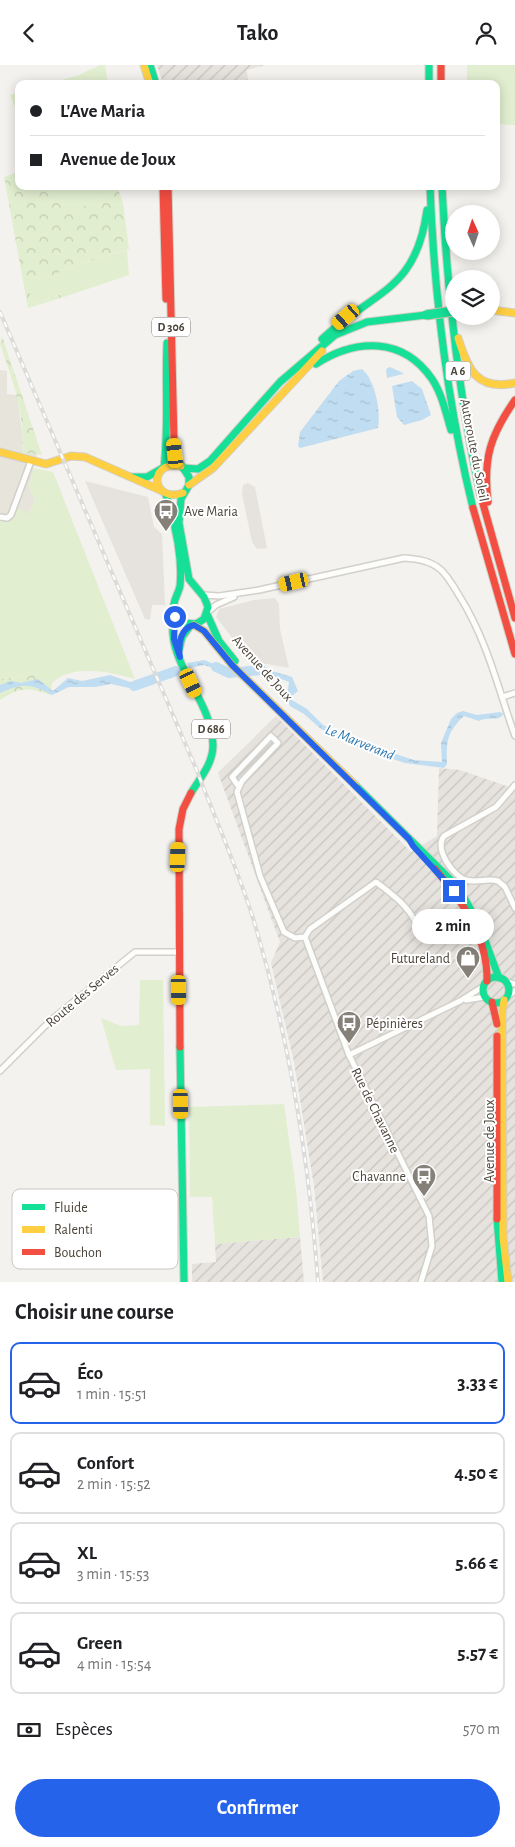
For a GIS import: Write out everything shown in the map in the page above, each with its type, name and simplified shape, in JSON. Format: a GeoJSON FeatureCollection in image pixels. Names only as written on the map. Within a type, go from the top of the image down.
{"type":"FeatureCollection","features":[{"type":"Feature","properties":{"kind":"main road"},"geometry":{"type":"LineString","coordinates":[[144,65],[149,80]]}},
{"type":"Feature","properties":{"kind":"main road"},"geometry":{"type":"LineString","coordinates":[[150,65],[155,80]]}},
{"type":"Feature","properties":{"kind":"main road"},"geometry":{"type":"LineString","coordinates":[[429,80],[430,65]]}},
{"type":"Feature","properties":{"kind":"main road"},"geometry":{"type":"LineString","coordinates":[[441,65],[441,80]]}},
{"type":"Feature","properties":{"kind":"main road","name":"D 306"},"geometry":{"type":"LineString","coordinates":[[163,190],[168,433],[163,468]]}},
{"type":"Feature","properties":{"kind":"main road","name":"D 306"},"geometry":{"type":"LineString","coordinates":[[168,190],[174,443],[175,453],[182,467]]}},
{"type":"Feature","properties":{"kind":"main road"},"geometry":{"type":"LineString","coordinates":[[127,477],[147,477],[174,464],[198,469],[210,461],[258,404],[308,357],[346,317],[394,284],[408,271],[421,245],[430,190]]}},
{"type":"Feature","properties":{"kind":"main road","name":"Autoroute du Soleil"},"geometry":{"type":"LineString","coordinates":[[430,190],[441,332],[455,423],[484,554],[515,655]]}},
{"type":"Feature","properties":{"kind":"main road","name":"Autoroute du Soleil"},"geometry":{"type":"LineString","coordinates":[[442,190],[449,270]]}},
{"type":"Feature","properties":{"kind":"main road"},"geometry":{"type":"LineString","coordinates":[[500,310],[515,311]]}},
{"type":"Feature","properties":{"kind":"main road"},"geometry":{"type":"LineString","coordinates":[[0,452],[46,464],[77,455],[163,493],[175,496],[213,468],[302,375],[318,355],[337,338],[349,331],[376,324],[445,313]]}},
{"type":"Feature","properties":{"kind":"main road"},"geometry":{"type":"LineString","coordinates":[[308,357],[336,335],[353,326],[376,321],[426,316]]}},
{"type":"Feature","properties":{"kind":"main road","name":"Autoroute du Soleil"},"geometry":{"type":"LineString","coordinates":[[455,325],[470,444],[496,552],[515,618]]}},
{"type":"Feature","properties":{"kind":"main road"},"geometry":{"type":"LineString","coordinates":[[456,325],[465,361],[474,375],[481,380],[495,385],[515,383]]}},
{"type":"Feature","properties":{"kind":"main road"},"geometry":{"type":"LineString","coordinates":[[302,375],[327,356],[354,346],[387,347],[412,359],[428,373],[438,391],[465,474]]}},
{"type":"Feature","properties":{"kind":"main road"},"geometry":{"type":"LineString","coordinates":[[496,552],[485,481],[485,461],[491,436],[515,400]]}},
{"type":"Feature","properties":{"kind":"main road"},"geometry":{"type":"LineString","coordinates":[[163,468],[157,479],[163,493],[179,564],[179,594],[174,604],[174,614],[183,623],[193,625],[200,623],[208,613],[208,603],[189,579],[181,538],[179,516],[189,477],[182,467]]}},
{"type":"Feature","properties":{"kind":"main road"},"geometry":{"type":"LineString","coordinates":[[179,594],[187,590],[201,593]]}},
{"type":"Feature","properties":{"kind":"main road","name":"Avenue de Joux"},"geometry":{"type":"LineString","coordinates":[[208,613],[219,641],[235,665]]}},
{"type":"Feature","properties":{"kind":"main road","name":"D 686"},"geometry":{"type":"LineString","coordinates":[[174,614],[174,639],[187,674],[209,722],[213,745],[212,758],[187,798],[181,813],[178,863],[184,1282]]}},
{"type":"Feature","properties":{"kind":"main road"},"geometry":{"type":"LineString","coordinates":[[181,658],[182,637],[193,625]]}},
{"type":"Feature","properties":{"kind":"main road","name":"Avenue de Joux"},"geometry":{"type":"LineString","coordinates":[[193,625],[204,631],[235,665],[283,711],[304,736],[409,839],[464,905],[486,959],[486,983],[489,1000],[497,1017],[497,1212],[502,1282]]}},
{"type":"Feature","properties":{"kind":"main road","name":"Avenue de Joux"},"geometry":{"type":"LineString","coordinates":[[409,839],[417,843],[459,888],[507,981],[509,996],[502,1014],[503,1220],[508,1282]]}},
{"type":"Feature","properties":{"kind":"main road"},"geometry":{"type":"LineString","coordinates":[[486,983],[507,981]]}},
{"type":"Feature","properties":{"kind":"main road"},"geometry":{"type":"LineString","coordinates":[[489,1000],[509,996]]}},
{"type":"Feature","properties":{"kind":"street"},"geometry":{"type":"LineString","coordinates":[[0,517],[7,519],[11,515],[31,461]]}},
{"type":"Feature","properties":{"kind":"street"},"geometry":{"type":"LineString","coordinates":[[208,613],[216,605],[241,594],[404,557],[424,560],[439,568],[451,582],[472,616],[487,650],[515,736]]}},
{"type":"Feature","properties":{"kind":"street"},"geometry":{"type":"LineString","coordinates":[[201,593],[241,594]]}},
{"type":"Feature","properties":{"kind":"street"},"geometry":{"type":"LineString","coordinates":[[502,697],[515,693]]}},
{"type":"Feature","properties":{"kind":"street"},"geometry":{"type":"LineString","coordinates":[[240,787],[232,777],[271,736],[278,743],[242,781],[240,787],[237,792],[260,876],[284,932],[295,937],[305,937],[310,929],[376,882],[400,900],[417,923],[420,935]]}},
{"type":"Feature","properties":{"kind":"street"},"geometry":{"type":"LineString","coordinates":[[515,785],[496,807],[444,836],[440,845],[440,852],[463,879],[470,881],[498,881],[505,887],[515,908]]}},
{"type":"Feature","properties":{"kind":"street","name":"Rue de Chavanne"},"geometry":{"type":"LineString","coordinates":[[305,937],[349,1055],[429,1216],[432,1245],[421,1282]]}},
{"type":"Feature","properties":{"kind":"street","name":"Route des Serves"},"geometry":{"type":"LineString","coordinates":[[0,1071],[51,1020],[135,952],[178,952]]}},
{"type":"Feature","properties":{"kind":"street"},"geometry":{"type":"LineString","coordinates":[[349,1055],[460,1001],[486,983]]}},
{"type":"Feature","properties":{"kind":"street"},"geometry":{"type":"LineString","coordinates":[[460,1001],[489,1000]]}},
{"type":"Feature","properties":{"kind":"shaded area"},"geometry":{"type":"Polygon","coordinates":[[[157,65],[265,65],[247,70],[248,80],[162,80],[157,65]]]}},
{"type":"Feature","properties":{"kind":"shaded area"},"geometry":{"type":"Polygon","coordinates":[[[0,370],[7,371],[7,394],[17,395],[23,439],[22,453],[37,454],[29,487],[35,499],[29,515],[10,523],[0,519],[0,370]]]}},
{"type":"Feature","properties":{"kind":"shaded area"},"geometry":{"type":"Polygon","coordinates":[[[85,481],[148,497],[154,527],[162,534],[165,605],[152,605],[150,620],[145,619],[85,481]]]}},
{"type":"Feature","properties":{"kind":"shaded area"},"geometry":{"type":"Polygon","coordinates":[[[248,483],[255,487],[267,548],[257,549],[252,542],[242,494],[243,485],[248,483]]]}},
{"type":"Feature","properties":{"kind":"shaded area"},"geometry":{"type":"Polygon","coordinates":[[[275,598],[279,604],[280,629],[289,668],[250,661],[216,617],[219,609],[254,600],[275,598]]]}},
{"type":"Feature","properties":{"kind":"shaded area"},"geometry":{"type":"Polygon","coordinates":[[[276,716],[411,852],[437,836],[439,768],[460,770],[515,789],[515,1282],[323,1282],[314,1186],[294,1062],[271,963],[280,942],[218,773],[276,716]]]}},
{"type":"Feature","properties":{"kind":"shaded area"},"geometry":{"type":"Polygon","coordinates":[[[300,1237],[304,1282],[192,1282],[192,1264],[216,1262],[215,1244],[300,1237]]]}},
{"type":"Feature","properties":{"kind":"green space"},"geometry":{"type":"Polygon","coordinates":[[[100,65],[105,65],[107,80],[62,80],[79,75],[100,65]]]}},
{"type":"Feature","properties":{"kind":"green space"},"geometry":{"type":"Polygon","coordinates":[[[467,65],[515,65],[515,125],[500,124],[500,80],[467,80],[467,65]]]}},
{"type":"Feature","properties":{"kind":"green space"},"geometry":{"type":"Polygon","coordinates":[[[15,93],[15,108],[10,95],[15,93]]]}},
{"type":"Feature","properties":{"kind":"green space"},"geometry":{"type":"Polygon","coordinates":[[[15,173],[15,190],[60,190],[66,215],[118,190],[123,203],[129,249],[61,270],[55,276],[27,278],[32,304],[62,294],[64,297],[28,308],[4,177],[15,173]]]}},
{"type":"Feature","properties":{"kind":"green space"},"geometry":{"type":"Polygon","coordinates":[[[60,190],[116,190],[66,216],[60,190]]]}},
{"type":"Feature","properties":{"kind":"green space"},"geometry":{"type":"Polygon","coordinates":[[[127,250],[129,275],[64,297],[61,294],[32,304],[26,278],[55,276],[61,270],[127,250]]]}},
{"type":"Feature","properties":{"kind":"green space"},"geometry":{"type":"Polygon","coordinates":[[[2,336],[42,455],[22,453],[23,439],[20,411],[0,344],[2,336]]]}},
{"type":"Feature","properties":{"kind":"green space"},"geometry":{"type":"Polygon","coordinates":[[[34,468],[53,472],[135,679],[103,672],[81,671],[70,673],[52,683],[40,674],[0,679],[0,519],[10,523],[17,508],[29,514],[35,499],[29,487],[34,468]]]}},
{"type":"Feature","properties":{"kind":"green space"},"geometry":{"type":"Polygon","coordinates":[[[41,674],[52,683],[50,695],[24,690],[0,700],[0,679],[41,674]]]}},
{"type":"Feature","properties":{"kind":"green space"},"geometry":{"type":"Polygon","coordinates":[[[140,980],[163,980],[165,1126],[150,1125],[150,1069],[116,1070],[101,1018],[121,1026],[139,1025],[140,980]]]}},
{"type":"Feature","properties":{"kind":"green space"},"geometry":{"type":"Polygon","coordinates":[[[284,1104],[296,1189],[300,1237],[215,1244],[212,1197],[190,1197],[189,1107],[284,1104]]]}},
{"type":"Feature","properties":{"kind":"water"},"geometry":{"type":"Polygon","coordinates":[[[390,367],[403,374],[387,378],[386,369],[390,367]]]}},
{"type":"Feature","properties":{"kind":"water"},"geometry":{"type":"Polygon","coordinates":[[[362,369],[367,374],[374,388],[379,413],[378,428],[300,448],[298,446],[300,432],[339,381],[353,371],[362,369]]]}},
{"type":"Feature","properties":{"kind":"water"},"geometry":{"type":"Polygon","coordinates":[[[412,381],[422,389],[431,415],[422,420],[404,425],[397,417],[392,386],[412,381]]]}},
{"type":"Feature","properties":{"kind":"water"},"geometry":{"type":"Polygon","coordinates":[[[204,660],[226,669],[227,673],[204,665],[189,668],[187,663],[204,660]]]}},
{"type":"Feature","properties":{"kind":"water"},"geometry":{"type":"Polygon","coordinates":[[[178,666],[181,672],[164,678],[162,674],[178,666]]]}},
{"type":"Feature","properties":{"kind":"water"},"geometry":{"type":"Polygon","coordinates":[[[247,666],[266,669],[292,677],[298,691],[292,696],[292,700],[307,709],[323,725],[362,743],[414,760],[442,762],[441,743],[451,719],[457,713],[463,711],[477,715],[500,712],[504,714],[498,718],[479,721],[464,716],[451,732],[447,749],[447,764],[444,768],[405,763],[363,749],[321,729],[304,714],[290,706],[287,698],[289,682],[259,671],[252,674],[247,666]]]}},
{"type":"Feature","properties":{"kind":"water"},"geometry":{"type":"Polygon","coordinates":[[[110,675],[133,683],[146,681],[148,686],[134,689],[111,684],[95,687],[69,687],[52,695],[32,686],[21,686],[0,693],[0,685],[11,681],[21,683],[38,679],[53,691],[68,678],[82,681],[110,675]]]}},
{"type":"Feature","properties":{"kind":"waterway","name":"Le Marverand"},"geometry":{"type":"LineString","coordinates":[[216,667],[229,673],[262,670]]}},
{"type":"Feature","properties":{"kind":"waterway","name":"Le Marverand"},"geometry":{"type":"LineString","coordinates":[[134,686],[176,671]]}},
{"type":"Feature","properties":{"kind":"railway"},"geometry":{"type":"LineString","coordinates":[[0,312],[197,771],[250,908],[268,971],[288,1059],[309,1192],[318,1282]]}},
{"type":"Feature","properties":{"kind":"traffic: fast"},"geometry":{"type":"LineString","coordinates":[[150,65],[155,80]]}},
{"type":"Feature","properties":{"kind":"traffic: fast"},"geometry":{"type":"LineString","coordinates":[[429,65],[429,80]]}},
{"type":"Feature","properties":{"kind":"traffic: fast"},"geometry":{"type":"LineString","coordinates":[[430,190],[443,348],[456,428],[473,508]]}},
{"type":"Feature","properties":{"kind":"traffic: fast"},"geometry":{"type":"LineString","coordinates":[[442,190],[455,341],[465,417],[480,493]]}},
{"type":"Feature","properties":{"kind":"traffic: fast"},"geometry":{"type":"LineString","coordinates":[[322,339],[390,287],[403,274],[413,258],[421,237],[427,210]]}},
{"type":"Feature","properties":{"kind":"traffic: fast"},"geometry":{"type":"LineString","coordinates":[[426,315],[445,312]]}},
{"type":"Feature","properties":{"kind":"traffic: fast"},"geometry":{"type":"LineString","coordinates":[[183,468],[198,469],[210,461],[280,382],[335,335],[367,322],[426,315]]}},
{"type":"Feature","properties":{"kind":"traffic: fast"},"geometry":{"type":"LineString","coordinates":[[164,467],[167,343]]}},
{"type":"Feature","properties":{"kind":"traffic: fast"},"geometry":{"type":"LineString","coordinates":[[316,364],[331,355],[363,346],[393,349],[407,355],[420,365],[432,379],[443,404],[451,430]]}},
{"type":"Feature","properties":{"kind":"traffic: fast"},"geometry":{"type":"LineString","coordinates":[[174,441],[178,460],[189,477],[189,485],[181,499],[179,523],[189,579],[204,597],[208,607],[204,619],[196,624],[184,623],[174,614]]}},
{"type":"Feature","properties":{"kind":"traffic: fast"},"geometry":{"type":"LineString","coordinates":[[132,477],[147,477],[161,469]]}},
{"type":"Feature","properties":{"kind":"traffic: fast"},"geometry":{"type":"LineString","coordinates":[[166,495],[175,528],[181,575],[173,613],[174,642],[183,668],[208,718],[213,745],[208,765],[191,793]]}},
{"type":"Feature","properties":{"kind":"traffic: fast"},"geometry":{"type":"LineString","coordinates":[[207,614],[219,641],[235,661]]}},
{"type":"Feature","properties":{"kind":"traffic: fast"},"geometry":{"type":"LineString","coordinates":[[179,650],[182,637],[191,625]]}},
{"type":"Feature","properties":{"kind":"traffic: fast"},"geometry":{"type":"LineString","coordinates":[[355,785],[459,888],[480,927],[499,978]]}},
{"type":"Feature","properties":{"kind":"traffic: fast"},"geometry":{"type":"LineString","coordinates":[[496,977],[505,981],[509,990],[505,999],[496,1003],[487,999],[483,990],[487,981],[496,977]]}},
{"type":"Feature","properties":{"kind":"traffic: fast"},"geometry":{"type":"LineString","coordinates":[[180,1047],[184,1282]]}},
{"type":"Feature","properties":{"kind":"traffic: fast"},"geometry":{"type":"LineString","coordinates":[[497,1219],[502,1282]]}},
{"type":"Feature","properties":{"kind":"traffic: slow"},"geometry":{"type":"LineString","coordinates":[[144,65],[149,80]]}},
{"type":"Feature","properties":{"kind":"traffic: slow"},"geometry":{"type":"LineString","coordinates":[[500,311],[515,313]]}},
{"type":"Feature","properties":{"kind":"traffic: slow"},"geometry":{"type":"LineString","coordinates":[[458,338],[466,360],[476,376],[491,384],[515,383]]}},
{"type":"Feature","properties":{"kind":"traffic: slow"},"geometry":{"type":"LineString","coordinates":[[189,485],[213,468],[322,351]]}},
{"type":"Feature","properties":{"kind":"traffic: slow"},"geometry":{"type":"LineString","coordinates":[[0,452],[46,464],[71,456],[85,457],[160,490]]}},
{"type":"Feature","properties":{"kind":"traffic: slow"},"geometry":{"type":"LineString","coordinates":[[181,466],[170,466],[162,469],[157,481],[159,488],[164,493],[172,495],[183,493]]}},
{"type":"Feature","properties":{"kind":"traffic: slow"},"geometry":{"type":"LineString","coordinates":[[194,625],[204,631],[232,665],[355,785]]}},
{"type":"Feature","properties":{"kind":"traffic: slow"},"geometry":{"type":"LineString","coordinates":[[504,1000],[502,1014],[503,1237],[508,1282]]}},
{"type":"Feature","properties":{"kind":"traffic: jam"},"geometry":{"type":"LineString","coordinates":[[441,65],[441,80]]}},
{"type":"Feature","properties":{"kind":"traffic: jam"},"geometry":{"type":"LineString","coordinates":[[163,190],[166,299]]}},
{"type":"Feature","properties":{"kind":"traffic: jam"},"geometry":{"type":"LineString","coordinates":[[168,190],[174,441]]}},
{"type":"Feature","properties":{"kind":"traffic: jam"},"geometry":{"type":"LineString","coordinates":[[488,502],[487,473],[490,448],[494,436],[515,400]]}},
{"type":"Feature","properties":{"kind":"traffic: jam"},"geometry":{"type":"LineString","coordinates":[[480,493],[515,618]]}},
{"type":"Feature","properties":{"kind":"traffic: jam"},"geometry":{"type":"LineString","coordinates":[[473,508],[515,654]]}},
{"type":"Feature","properties":{"kind":"traffic: jam"},"geometry":{"type":"LineString","coordinates":[[180,1047],[179,829],[183,809],[191,793]]}},
{"type":"Feature","properties":{"kind":"traffic: jam"},"geometry":{"type":"LineString","coordinates":[[435,869],[455,894],[472,921],[483,949],[487,981]]}},
{"type":"Feature","properties":{"kind":"traffic: jam"},"geometry":{"type":"LineString","coordinates":[[492,1002],[497,1024]]}},
{"type":"Feature","properties":{"kind":"traffic: jam"},"geometry":{"type":"LineString","coordinates":[[497,1036],[497,1219]]}},
{"type":"Feature","properties":{"kind":"place","name":"Ave Maria"},"geometry":{"type":"Point","coordinates":[166,532]}},
{"type":"Feature","properties":{"kind":"place","name":"Futureland"},"geometry":{"type":"Point","coordinates":[468,979]}},
{"type":"Feature","properties":{"kind":"place","name":"Pépinières"},"geometry":{"type":"Point","coordinates":[349,1044]}},
{"type":"Feature","properties":{"kind":"place","name":"Chavanne"},"geometry":{"type":"Point","coordinates":[424,1197]}},
{"type":"Feature","properties":{"kind":"route"},"geometry":{"type":"LineString","coordinates":[[175,617],[174,639],[180,657],[179,645],[184,631],[191,625],[199,627],[232,665],[409,839],[413,846],[454,891]]}}]}
